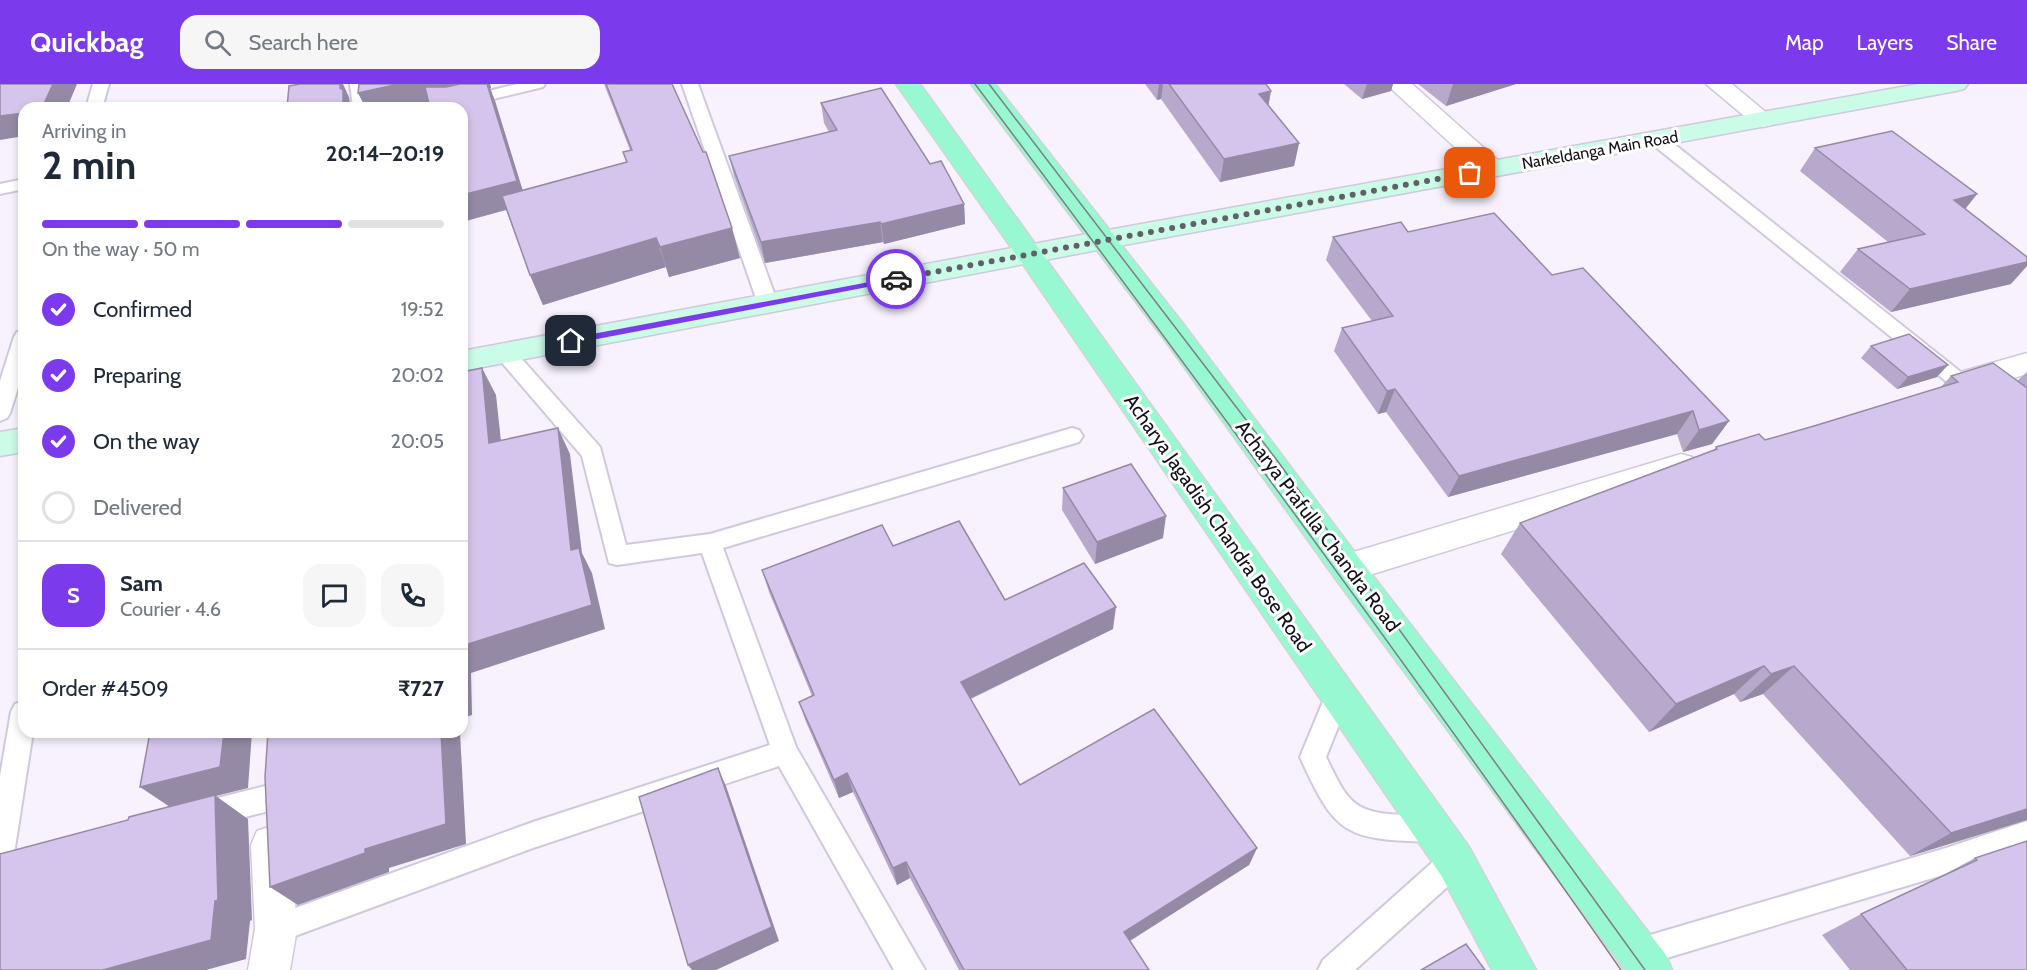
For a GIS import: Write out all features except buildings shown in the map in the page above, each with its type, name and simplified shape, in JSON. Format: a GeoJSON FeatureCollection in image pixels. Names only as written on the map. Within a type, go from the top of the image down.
{"type":"FeatureCollection","features":[{"type":"Feature","properties":{"kind":"main road","name":"Acharya Jagadish Chandra Bose Road"},"geometry":{"type":"LineString","coordinates":[[908,84],[1030,254],[1455,861],[1515,970]]}},
{"type":"Feature","properties":{"kind":"main road","name":"Acharya Prafulla Chandra Road"},"geometry":{"type":"LineString","coordinates":[[983,84],[1174,332],[1347,568],[1645,961]]}},
{"type":"Feature","properties":{"kind":"main road","name":"Narkeldanga Main Road"},"geometry":{"type":"LineString","coordinates":[[468,360],[1493,168],[1658,140],[1956,84]]}},
{"type":"Feature","properties":{"kind":"main road"},"geometry":{"type":"LineString","coordinates":[[0,444],[18,441]]}},
{"type":"Feature","properties":{"kind":"street"},"geometry":{"type":"LineString","coordinates":[[1398,84],[1493,168]]}},
{"type":"Feature","properties":{"kind":"street"},"geometry":{"type":"LineString","coordinates":[[1718,84],[1763,120]]}},
{"type":"Feature","properties":{"kind":"street"},"geometry":{"type":"LineString","coordinates":[[1927,393],[2027,363]]}},
{"type":"Feature","properties":{"kind":"street"},"geometry":{"type":"LineString","coordinates":[[1347,568],[1713,456]]}},
{"type":"Feature","properties":{"kind":"street"},"geometry":{"type":"LineString","coordinates":[[269,970],[276,929],[270,782]]}},
{"type":"Feature","properties":{"kind":"lane"},"geometry":{"type":"LineString","coordinates":[[96,102],[100,84]]}},
{"type":"Feature","properties":{"kind":"lane"},"geometry":{"type":"LineString","coordinates":[[358,84],[360,102]]}},
{"type":"Feature","properties":{"kind":"lane"},"geometry":{"type":"LineString","coordinates":[[461,102],[537,84]]}},
{"type":"Feature","properties":{"kind":"lane"},"geometry":{"type":"LineString","coordinates":[[690,84],[768,304]]}},
{"type":"Feature","properties":{"kind":"lane"},"geometry":{"type":"LineString","coordinates":[[1658,140],[1989,404]]}},
{"type":"Feature","properties":{"kind":"lane"},"geometry":{"type":"LineString","coordinates":[[0,189],[18,185]]}},
{"type":"Feature","properties":{"kind":"lane"},"geometry":{"type":"LineString","coordinates":[[505,353],[592,453],[616,556],[710,543],[1072,436]]}},
{"type":"Feature","properties":{"kind":"lane"},"geometry":{"type":"LineString","coordinates":[[0,413],[18,356]]}},
{"type":"Feature","properties":{"kind":"lane"},"geometry":{"type":"LineString","coordinates":[[710,543],[785,752],[910,970]]}},
{"type":"Feature","properties":{"kind":"lane"},"geometry":{"type":"LineString","coordinates":[[1338,695],[1312,757],[1333,797],[1351,818],[1390,828],[1432,829]]}},
{"type":"Feature","properties":{"kind":"lane"},"geometry":{"type":"LineString","coordinates":[[7,859],[21,738]]}},
{"type":"Feature","properties":{"kind":"lane"},"geometry":{"type":"LineString","coordinates":[[276,929],[533,835],[785,752]]}},
{"type":"Feature","properties":{"kind":"lane"},"geometry":{"type":"LineString","coordinates":[[179,820],[270,782]]}},
{"type":"Feature","properties":{"kind":"lane"},"geometry":{"type":"LineString","coordinates":[[1645,961],[2027,834]]}},
{"type":"Feature","properties":{"kind":"lane"},"geometry":{"type":"LineString","coordinates":[[1333,970],[1455,861]]}},
{"type":"Feature","properties":{"kind":"tram line"},"geometry":{"type":"LineString","coordinates":[[975,84],[1302,524],[1463,746],[1621,970]]}},
{"type":"Feature","properties":{"kind":"tram line"},"geometry":{"type":"LineString","coordinates":[[989,84],[1279,463],[1645,970]]}},
{"type":"Feature","properties":{"kind":"way so far"},"geometry":{"type":"LineString","coordinates":[[896,279],[1470,173]]}},
{"type":"Feature","properties":{"kind":"route"},"geometry":{"type":"LineString","coordinates":[[571,341],[896,279]]}}]}
